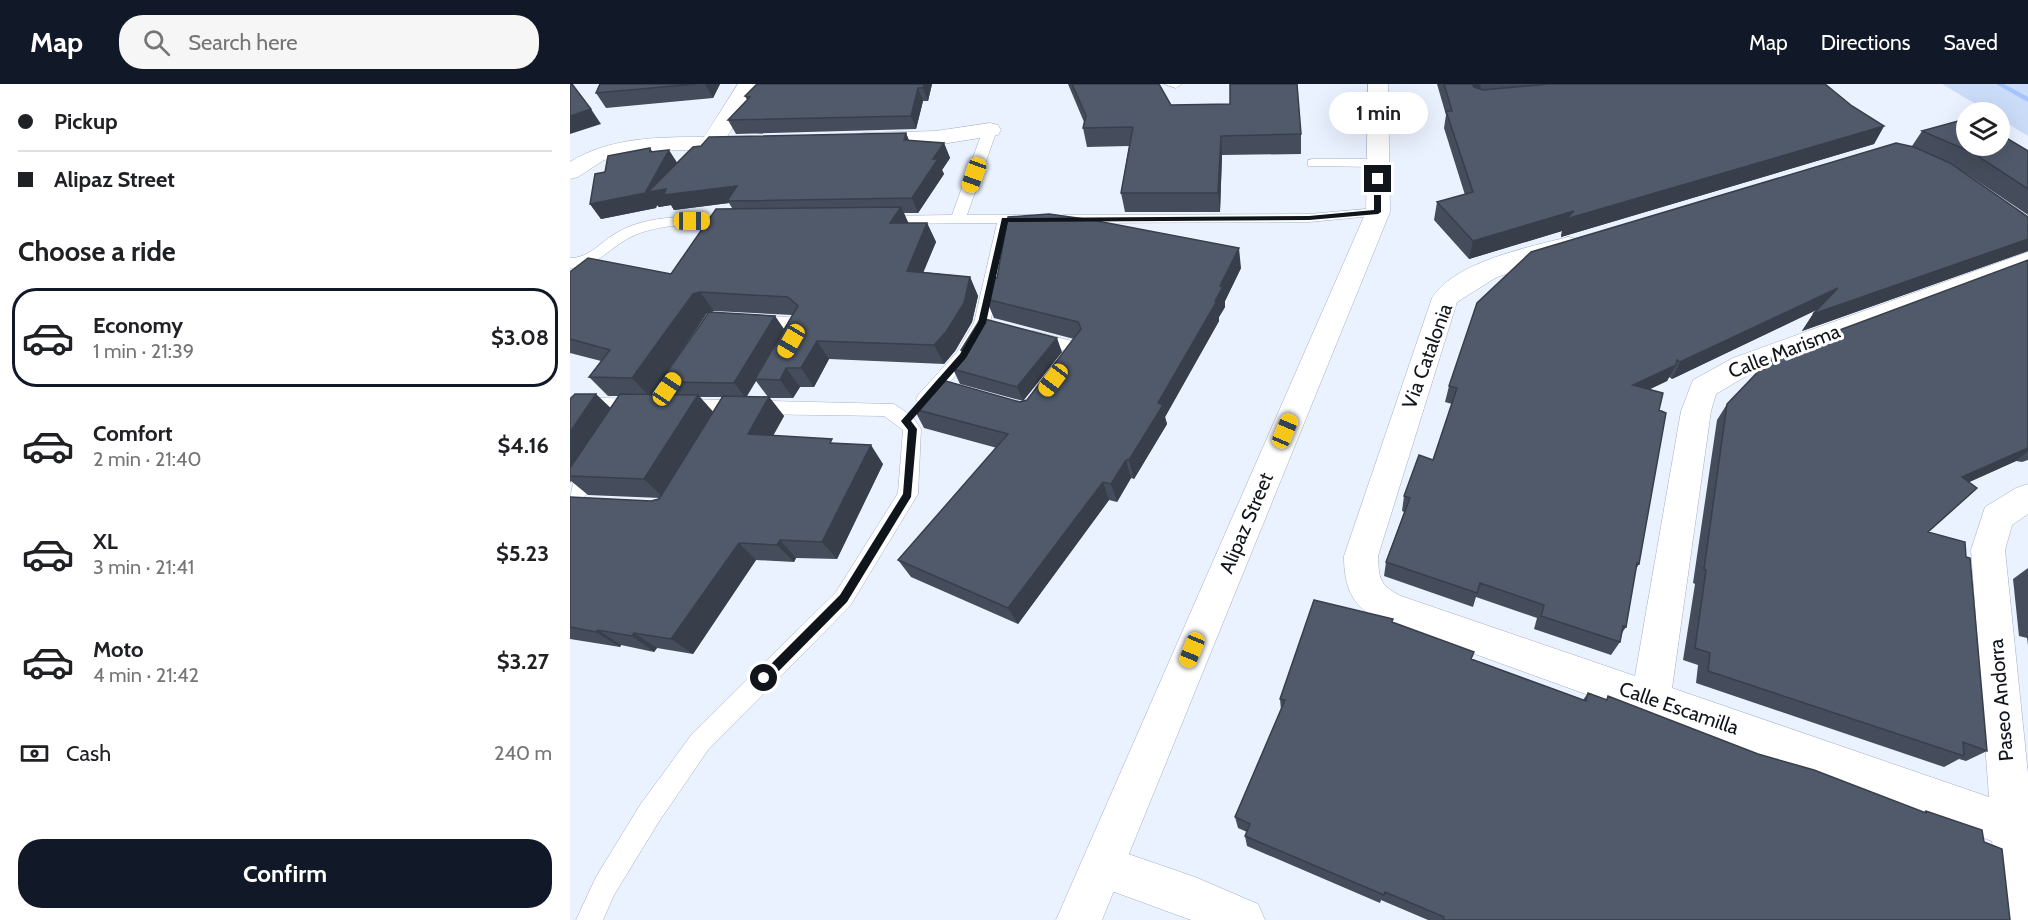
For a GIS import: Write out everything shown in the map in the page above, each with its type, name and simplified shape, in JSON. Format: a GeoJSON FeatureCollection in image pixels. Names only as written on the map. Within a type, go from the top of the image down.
{"type":"FeatureCollection","features":[{"type":"Feature","properties":{"kind":"street"},"geometry":{"type":"LineString","coordinates":[[711,144],[748,84]]}},
{"type":"Feature","properties":{"kind":"street","name":"Alipaz Street"},"geometry":{"type":"LineString","coordinates":[[1079,920],[1378,212],[1378,84]]}},
{"type":"Feature","properties":{"kind":"street"},"geometry":{"type":"LineString","coordinates":[[841,140],[936,138],[990,130]]}},
{"type":"Feature","properties":{"kind":"street"},"geometry":{"type":"LineString","coordinates":[[570,172],[597,155],[653,144],[770,142]]}},
{"type":"Feature","properties":{"kind":"street","name":"Via Catalonia"},"geometry":{"type":"LineString","coordinates":[[1361,556],[1445,298],[1457,287],[1486,270],[1587,239]]}},
{"type":"Feature","properties":{"kind":"street","name":"Calle Marisma"},"geometry":{"type":"LineString","coordinates":[[1651,698],[1696,411],[1703,388],[1743,365],[2028,260]]}},
{"type":"Feature","properties":{"kind":"street","name":"Paseo Andorra"},"geometry":{"type":"LineString","coordinates":[[2024,920],[2020,829],[1988,550],[1997,517],[2028,497]]}},
{"type":"Feature","properties":{"kind":"street","name":"Calle Escamilla"},"geometry":{"type":"LineString","coordinates":[[1361,556],[1365,590],[1376,602],[2020,829]]}},
{"type":"Feature","properties":{"kind":"street"},"geometry":{"type":"LineString","coordinates":[[1102,867],[1195,899],[1242,920]]}},
{"type":"Feature","properties":{"kind":"lane"},"geometry":{"type":"LineString","coordinates":[[1170,84],[1176,84]]}},
{"type":"Feature","properties":{"kind":"lane"},"geometry":{"type":"LineString","coordinates":[[958,219],[990,130]]}},
{"type":"Feature","properties":{"kind":"lane"},"geometry":{"type":"LineString","coordinates":[[1313,163],[1378,163]]}},
{"type":"Feature","properties":{"kind":"lane"},"geometry":{"type":"LineString","coordinates":[[866,220],[1309,218],[1378,212]]}},
{"type":"Feature","properties":{"kind":"lane"},"geometry":{"type":"LineString","coordinates":[[906,421],[963,356],[982,323],[1005,220]]}},
{"type":"Feature","properties":{"kind":"lane"},"geometry":{"type":"LineString","coordinates":[[570,275],[627,232],[648,224],[750,221]]}},
{"type":"Feature","properties":{"kind":"lane"},"geometry":{"type":"LineString","coordinates":[[570,263],[590,260]]}},
{"type":"Feature","properties":{"kind":"lane"},"geometry":{"type":"LineString","coordinates":[[735,320],[800,324],[784,352]]}},
{"type":"Feature","properties":{"kind":"lane"},"geometry":{"type":"LineString","coordinates":[[982,323],[1077,348],[1056,376]]}},
{"type":"Feature","properties":{"kind":"lane"},"geometry":{"type":"LineString","coordinates":[[937,386],[960,392]]}},
{"type":"Feature","properties":{"kind":"lane"},"geometry":{"type":"LineString","coordinates":[[721,428],[763,389]]}},
{"type":"Feature","properties":{"kind":"lane"},"geometry":{"type":"LineString","coordinates":[[570,405],[888,409],[906,421],[912,429],[908,494],[843,598],[700,742],[648,814],[605,886],[589,920]]}},
{"type":"Feature","properties":{"kind":"lane"},"geometry":{"type":"LineString","coordinates":[[620,425],[633,405]]}},
{"type":"Feature","properties":{"kind":"lane"},"geometry":{"type":"LineString","coordinates":[[592,505],[570,504],[601,454]]}},
{"type":"Feature","properties":{"kind":"shaded area"},"geometry":{"type":"Polygon","coordinates":[[[1942,84],[2028,84],[2028,136],[2010,125],[2010,102],[1972,102],[1942,84]]]}},
{"type":"Feature","properties":{"kind":"building"},"geometry":{"type":"Polygon","coordinates":[[[570,84],[572,84],[591,109],[570,116],[570,84]]]}},
{"type":"Feature","properties":{"kind":"building"},"geometry":{"type":"Polygon","coordinates":[[[600,84],[696,84],[596,93],[600,84]]]}},
{"type":"Feature","properties":{"kind":"building"},"geometry":{"type":"Polygon","coordinates":[[[757,84],[924,84],[923,88],[918,88],[911,116],[728,120],[750,97],[745,96],[757,84]]]}},
{"type":"Feature","properties":{"kind":"building"},"geometry":{"type":"Polygon","coordinates":[[[1072,84],[1159,84],[1171,105],[1230,104],[1230,84],[1297,84],[1301,134],[1221,136],[1218,193],[1121,193],[1133,127],[1083,128],[1086,116],[1072,84]]]}},
{"type":"Feature","properties":{"kind":"building"},"geometry":{"type":"Polygon","coordinates":[[[1444,84],[1472,84],[1483,90],[1548,84],[1825,84],[1852,106],[1884,126],[1566,219],[1574,211],[1473,241],[1437,202],[1473,192],[1446,111],[1452,111],[1444,84]]]}},
{"type":"Feature","properties":{"kind":"building"},"geometry":{"type":"Polygon","coordinates":[[[1956,122],[1956,146],[1922,131],[1956,122]]]}},
{"type":"Feature","properties":{"kind":"building"},"geometry":{"type":"Polygon","coordinates":[[[906,133],[904,140],[944,143],[933,159],[938,159],[912,198],[727,201],[737,186],[664,195],[666,189],[648,192],[693,147],[701,146],[709,137],[906,133]]]}},
{"type":"Feature","properties":{"kind":"building"},"geometry":{"type":"Polygon","coordinates":[[[2010,140],[2028,151],[2028,189],[1978,156],[2010,156],[2010,140]]]}},
{"type":"Feature","properties":{"kind":"building"},"geometry":{"type":"Polygon","coordinates":[[[1896,143],[1914,147],[1950,163],[2028,217],[2028,239],[1813,314],[1838,288],[1680,362],[1677,360],[1676,365],[1633,385],[1663,393],[1659,410],[1666,413],[1639,564],[1637,563],[1626,627],[1623,626],[1620,642],[1541,616],[1544,605],[1480,583],[1477,593],[1386,562],[1410,498],[1404,496],[1419,455],[1433,460],[1457,388],[1449,386],[1477,303],[1531,252],[1896,143]]]}},
{"type":"Feature","properties":{"kind":"building"},"geometry":{"type":"Polygon","coordinates":[[[650,148],[650,152],[669,150],[645,193],[590,204],[595,174],[605,172],[608,156],[650,148]]]}},
{"type":"Feature","properties":{"kind":"building"},"geometry":{"type":"Polygon","coordinates":[[[901,207],[890,223],[927,223],[907,271],[970,277],[964,303],[946,332],[934,345],[817,341],[801,368],[786,368],[780,380],[755,379],[798,306],[788,297],[700,292],[693,294],[632,378],[589,377],[610,350],[570,339],[570,272],[588,258],[671,274],[716,209],[901,207]]]}},
{"type":"Feature","properties":{"kind":"building"},"geometry":{"type":"Polygon","coordinates":[[[1049,214],[1239,248],[1220,286],[1223,287],[1215,301],[1217,301],[1158,403],[1163,405],[1129,460],[1126,460],[1111,484],[1103,482],[1008,608],[898,560],[1008,434],[914,409],[939,379],[1020,402],[1027,400],[1081,329],[1078,322],[986,299],[991,277],[997,278],[1008,217],[1049,214]]]}},
{"type":"Feature","properties":{"kind":"building"},"geometry":{"type":"Polygon","coordinates":[[[2028,260],[2028,448],[1962,477],[1977,488],[1928,532],[1965,542],[1966,557],[1970,558],[1987,751],[1963,742],[1964,756],[1708,671],[1710,653],[1695,648],[1727,404],[1775,354],[2028,260]]]}},
{"type":"Feature","properties":{"kind":"building"},"geometry":{"type":"Polygon","coordinates":[[[709,312],[775,316],[734,383],[660,382],[709,312]]]}},
{"type":"Feature","properties":{"kind":"building"},"geometry":{"type":"Polygon","coordinates":[[[981,318],[1057,338],[1017,387],[953,369],[966,351],[961,350],[981,318]]]}},
{"type":"Feature","properties":{"kind":"building"},"geometry":{"type":"Polygon","coordinates":[[[575,394],[596,394],[570,432],[570,399],[575,394]]]}},
{"type":"Feature","properties":{"kind":"building"},"geometry":{"type":"Polygon","coordinates":[[[620,394],[698,395],[644,479],[570,476],[570,468],[620,394]]]}},
{"type":"Feature","properties":{"kind":"building"},"geometry":{"type":"Polygon","coordinates":[[[723,396],[769,397],[748,434],[832,439],[830,443],[871,445],[822,542],[780,540],[777,545],[739,543],[671,639],[634,633],[632,636],[598,630],[596,632],[570,627],[570,497],[651,501],[659,499],[723,396]]]}},
{"type":"Feature","properties":{"kind":"building"},"geometry":{"type":"Polygon","coordinates":[[[1314,600],[1393,619],[1392,622],[1474,652],[1471,659],[1586,701],[1588,693],[1607,700],[1608,696],[1758,754],[1814,770],[1926,813],[1926,811],[1982,830],[1984,842],[2002,849],[2010,920],[1443,920],[1444,917],[1385,892],[1384,895],[1245,836],[1250,824],[1235,817],[1285,700],[1280,699],[1314,600]]]}},
{"type":"Feature","properties":{"kind":"waterway"},"geometry":{"type":"LineString","coordinates":[[1999,84],[2028,100]]}},
{"type":"Feature","properties":{"kind":"route"},"geometry":{"type":"LineString","coordinates":[[764,678],[843,598],[908,494],[912,429],[906,421],[963,356],[982,323],[1005,220],[1309,218],[1378,212],[1378,179]]}}]}
